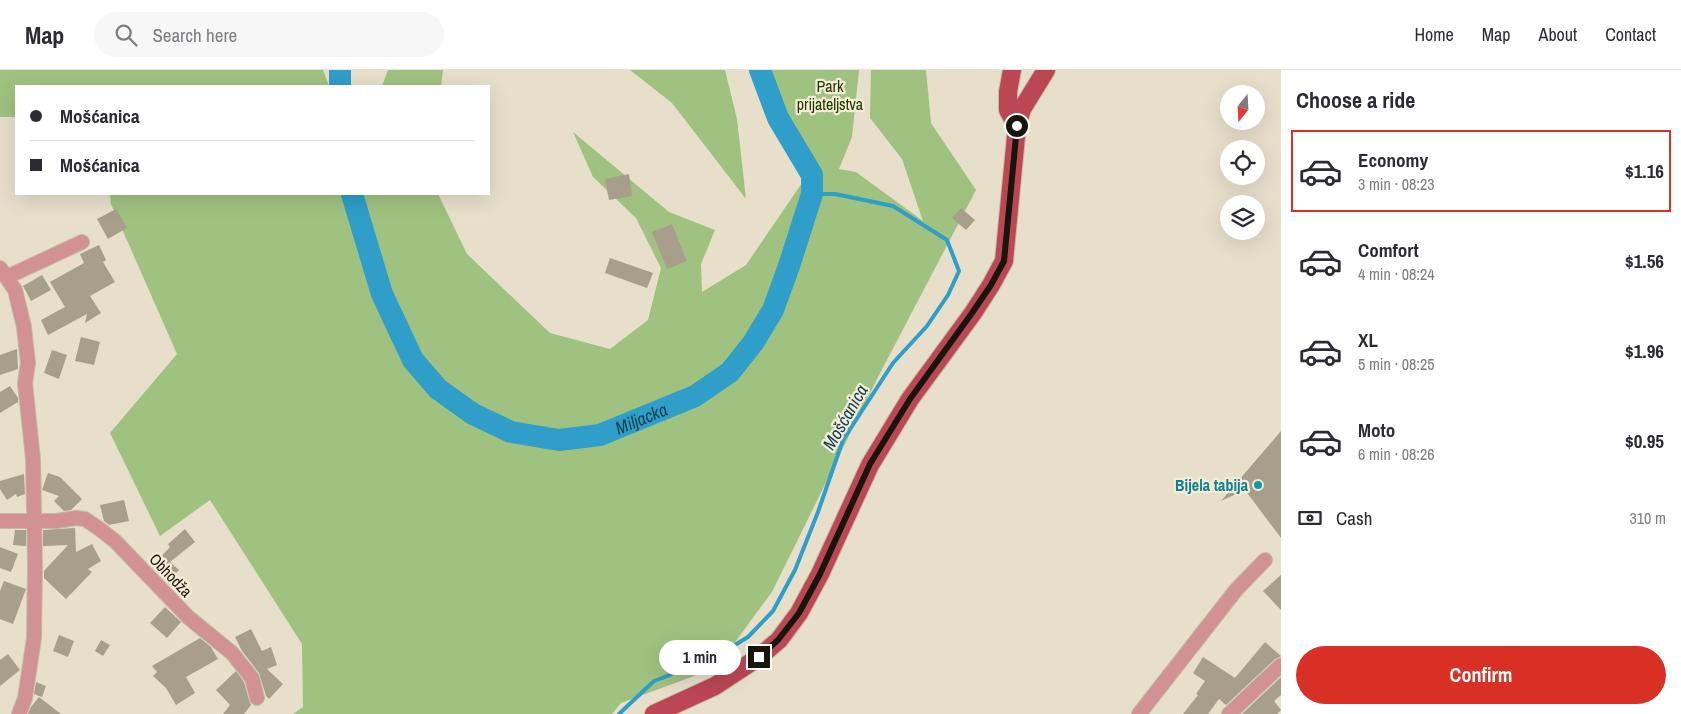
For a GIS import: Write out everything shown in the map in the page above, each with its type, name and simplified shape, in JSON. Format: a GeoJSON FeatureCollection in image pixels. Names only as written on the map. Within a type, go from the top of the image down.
{"type":"FeatureCollection","features":[{"type":"Feature","properties":{"kind":"main road"},"geometry":{"type":"LineString","coordinates":[[1012,70],[1008,92],[1008,110],[1017,126]]}},
{"type":"Feature","properties":{"kind":"main road"},"geometry":{"type":"LineString","coordinates":[[654,714],[715,686],[759,657],[778,640],[799,613],[820,574],[870,464],[910,399],[972,313],[991,285],[1004,261],[1017,126],[1022,109],[1046,70]]}},
{"type":"Feature","properties":{"kind":"street"},"geometry":{"type":"LineString","coordinates":[[19,714],[25,698],[34,638],[35,521],[33,459],[25,383],[28,363],[24,326],[15,290],[4,273],[82,242]]}},
{"type":"Feature","properties":{"kind":"street","name":"Obhodža"},"geometry":{"type":"LineString","coordinates":[[0,521],[57,521],[76,518],[85,519],[102,530],[188,616],[232,653],[252,678],[257,698]]}},
{"type":"Feature","properties":{"kind":"street"},"geometry":{"type":"LineString","coordinates":[[1139,714],[1236,590],[1265,560]]}},
{"type":"Feature","properties":{"kind":"street"},"geometry":{"type":"LineString","coordinates":[[1229,714],[1281,665]]}},
{"type":"Feature","properties":{"kind":"green space"},"geometry":{"type":"Polygon","coordinates":[[[0,70],[323,70],[329,85],[15,85],[15,117],[0,117],[0,70]]]}},
{"type":"Feature","properties":{"kind":"green space"},"geometry":{"type":"Polygon","coordinates":[[[388,70],[443,70],[441,85],[382,85],[388,70]]]}},
{"type":"Feature","properties":{"kind":"green space"},"geometry":{"type":"Polygon","coordinates":[[[630,70],[725,70],[737,119],[746,199],[672,103],[630,70]]]}},
{"type":"Feature","properties":{"kind":"green space","name":"Park prijateljstva"},"geometry":{"type":"Polygon","coordinates":[[[768,70],[859,70],[852,137],[839,169],[856,172],[923,221],[902,159],[870,118],[871,70],[926,70],[931,123],[976,190],[877,379],[772,592],[716,668],[621,703],[612,714],[293,714],[303,707],[302,644],[210,500],[160,536],[110,433],[177,354],[111,204],[110,195],[438,195],[467,254],[550,333],[610,349],[648,320],[661,268],[636,218],[593,177],[573,132],[669,212],[715,230],[701,264],[702,292],[746,265],[806,177],[768,70]]]}},
{"type":"Feature","properties":{"kind":"building"},"geometry":{"type":"Polygon","coordinates":[[[629,174],[632,196],[609,200],[605,179],[629,174]]]}},
{"type":"Feature","properties":{"kind":"building"},"geometry":{"type":"Polygon","coordinates":[[[961,208],[975,220],[966,230],[952,218],[961,208]]]}},
{"type":"Feature","properties":{"kind":"building"},"geometry":{"type":"Polygon","coordinates":[[[116,209],[127,228],[108,239],[97,219],[116,209]]]}},
{"type":"Feature","properties":{"kind":"building"},"geometry":{"type":"Polygon","coordinates":[[[672,224],[687,261],[667,269],[652,232],[672,224]]]}},
{"type":"Feature","properties":{"kind":"building"},"geometry":{"type":"Polygon","coordinates":[[[99,245],[106,260],[103,262],[115,282],[90,296],[101,313],[85,323],[87,314],[48,335],[41,320],[65,307],[50,282],[84,263],[80,254],[99,245]]]}},
{"type":"Feature","properties":{"kind":"building"},"geometry":{"type":"Polygon","coordinates":[[[610,258],[653,273],[647,288],[605,273],[610,258]]]}},
{"type":"Feature","properties":{"kind":"building"},"geometry":{"type":"Polygon","coordinates":[[[42,275],[51,290],[31,301],[23,286],[42,275]]]}},
{"type":"Feature","properties":{"kind":"building"},"geometry":{"type":"Polygon","coordinates":[[[81,337],[100,342],[94,365],[75,361],[81,337]]]}},
{"type":"Feature","properties":{"kind":"building"},"geometry":{"type":"Polygon","coordinates":[[[17,349],[18,369],[0,375],[0,355],[17,349]]]}},
{"type":"Feature","properties":{"kind":"building"},"geometry":{"type":"Polygon","coordinates":[[[52,350],[67,355],[59,379],[44,373],[52,350]]]}},
{"type":"Feature","properties":{"kind":"building"},"geometry":{"type":"Polygon","coordinates":[[[10,386],[18,398],[18,402],[0,413],[0,392],[10,386]]]}},
{"type":"Feature","properties":{"kind":"building","name":"Bijela tabija"},"geometry":{"type":"Polygon","coordinates":[[[1281,431],[1281,538],[1245,490],[1221,501],[1281,431]]]}},
{"type":"Feature","properties":{"kind":"building"},"geometry":{"type":"Polygon","coordinates":[[[48,473],[60,477],[82,499],[71,510],[64,511],[54,501],[59,496],[42,490],[48,473]]]}},
{"type":"Feature","properties":{"kind":"building"},"geometry":{"type":"Polygon","coordinates":[[[24,474],[25,494],[17,497],[16,494],[7,500],[0,489],[0,481],[24,474]]]}},
{"type":"Feature","properties":{"kind":"building"},"geometry":{"type":"Polygon","coordinates":[[[124,500],[129,521],[109,525],[104,521],[100,505],[124,500]]]}},
{"type":"Feature","properties":{"kind":"building"},"geometry":{"type":"Polygon","coordinates":[[[75,528],[76,552],[92,544],[101,561],[88,569],[92,572],[66,599],[44,578],[44,571],[68,545],[43,546],[43,530],[75,528]]]}},
{"type":"Feature","properties":{"kind":"building"},"geometry":{"type":"Polygon","coordinates":[[[185,529],[195,542],[170,562],[179,570],[174,575],[191,593],[184,600],[152,566],[170,547],[168,544],[185,529]]]}},
{"type":"Feature","properties":{"kind":"building"},"geometry":{"type":"Polygon","coordinates":[[[15,530],[26,530],[26,546],[13,545],[15,530]]]}},
{"type":"Feature","properties":{"kind":"building"},"geometry":{"type":"Polygon","coordinates":[[[0,547],[18,554],[11,572],[0,568],[0,547]]]}},
{"type":"Feature","properties":{"kind":"building"},"geometry":{"type":"Polygon","coordinates":[[[1281,575],[1281,610],[1263,591],[1281,575]]]}},
{"type":"Feature","properties":{"kind":"building"},"geometry":{"type":"Polygon","coordinates":[[[4,581],[26,589],[13,624],[0,619],[0,591],[4,581]]]}},
{"type":"Feature","properties":{"kind":"building"},"geometry":{"type":"Polygon","coordinates":[[[165,607],[181,622],[167,638],[150,623],[165,607]]]}},
{"type":"Feature","properties":{"kind":"building"},"geometry":{"type":"Polygon","coordinates":[[[251,629],[262,651],[271,647],[277,665],[267,669],[283,684],[269,699],[266,696],[259,673],[242,651],[235,637],[251,629]]]}},
{"type":"Feature","properties":{"kind":"building"},"geometry":{"type":"Polygon","coordinates":[[[59,635],[74,641],[68,657],[53,651],[59,635]]]}},
{"type":"Feature","properties":{"kind":"building"},"geometry":{"type":"Polygon","coordinates":[[[200,638],[211,647],[218,659],[186,677],[195,693],[176,705],[166,688],[153,676],[157,672],[152,666],[200,638]]]}},
{"type":"Feature","properties":{"kind":"building"},"geometry":{"type":"Polygon","coordinates":[[[101,640],[110,645],[103,656],[95,651],[101,640]]]}},
{"type":"Feature","properties":{"kind":"building"},"geometry":{"type":"Polygon","coordinates":[[[1265,642],[1281,656],[1275,659],[1226,705],[1219,699],[1208,714],[1183,714],[1198,695],[1196,694],[1205,681],[1193,673],[1203,657],[1235,678],[1265,642]]]}},
{"type":"Feature","properties":{"kind":"building"},"geometry":{"type":"Polygon","coordinates":[[[8,654],[20,670],[0,686],[0,660],[8,654]]]}},
{"type":"Feature","properties":{"kind":"building"},"geometry":{"type":"Polygon","coordinates":[[[236,671],[244,682],[251,705],[244,714],[223,714],[230,705],[216,690],[236,671]]]}},
{"type":"Feature","properties":{"kind":"building"},"geometry":{"type":"Polygon","coordinates":[[[1281,677],[1281,695],[1274,701],[1281,710],[1277,714],[1242,714],[1281,677]]]}},
{"type":"Feature","properties":{"kind":"building"},"geometry":{"type":"Polygon","coordinates":[[[36,682],[46,686],[42,697],[34,694],[36,682]]]}},
{"type":"Feature","properties":{"kind":"building"},"geometry":{"type":"Polygon","coordinates":[[[39,697],[61,714],[28,714],[39,697]]]}},
{"type":"Feature","properties":{"kind":"waterway","name":"Miljacka"},"geometry":{"type":"LineString","coordinates":[[340,70],[340,85]]}},
{"type":"Feature","properties":{"kind":"waterway","name":"Miljacka"},"geometry":{"type":"LineString","coordinates":[[352,195],[382,294],[413,360],[438,389],[473,414],[511,432],[559,440],[600,435],[695,396],[730,372],[753,343],[773,310],[812,194],[812,175],[778,118],[760,70]]}},
{"type":"Feature","properties":{"kind":"waterway","name":"Mošćanica"},"geometry":{"type":"LineString","coordinates":[[619,714],[654,681],[712,659],[748,637],[773,611],[795,570],[843,440],[893,363],[927,326],[948,295],[959,271],[947,240],[893,206],[835,194],[812,194]]}},
{"type":"Feature","properties":{"kind":"place","name":"Bijela tabija"},"geometry":{"type":"Point","coordinates":[1258,485]}},
{"type":"Feature","properties":{"kind":"route"},"geometry":{"type":"LineString","coordinates":[[759,657],[778,640],[799,613],[820,574],[870,464],[910,399],[972,313],[991,285],[1004,261],[1017,126]]}}]}
